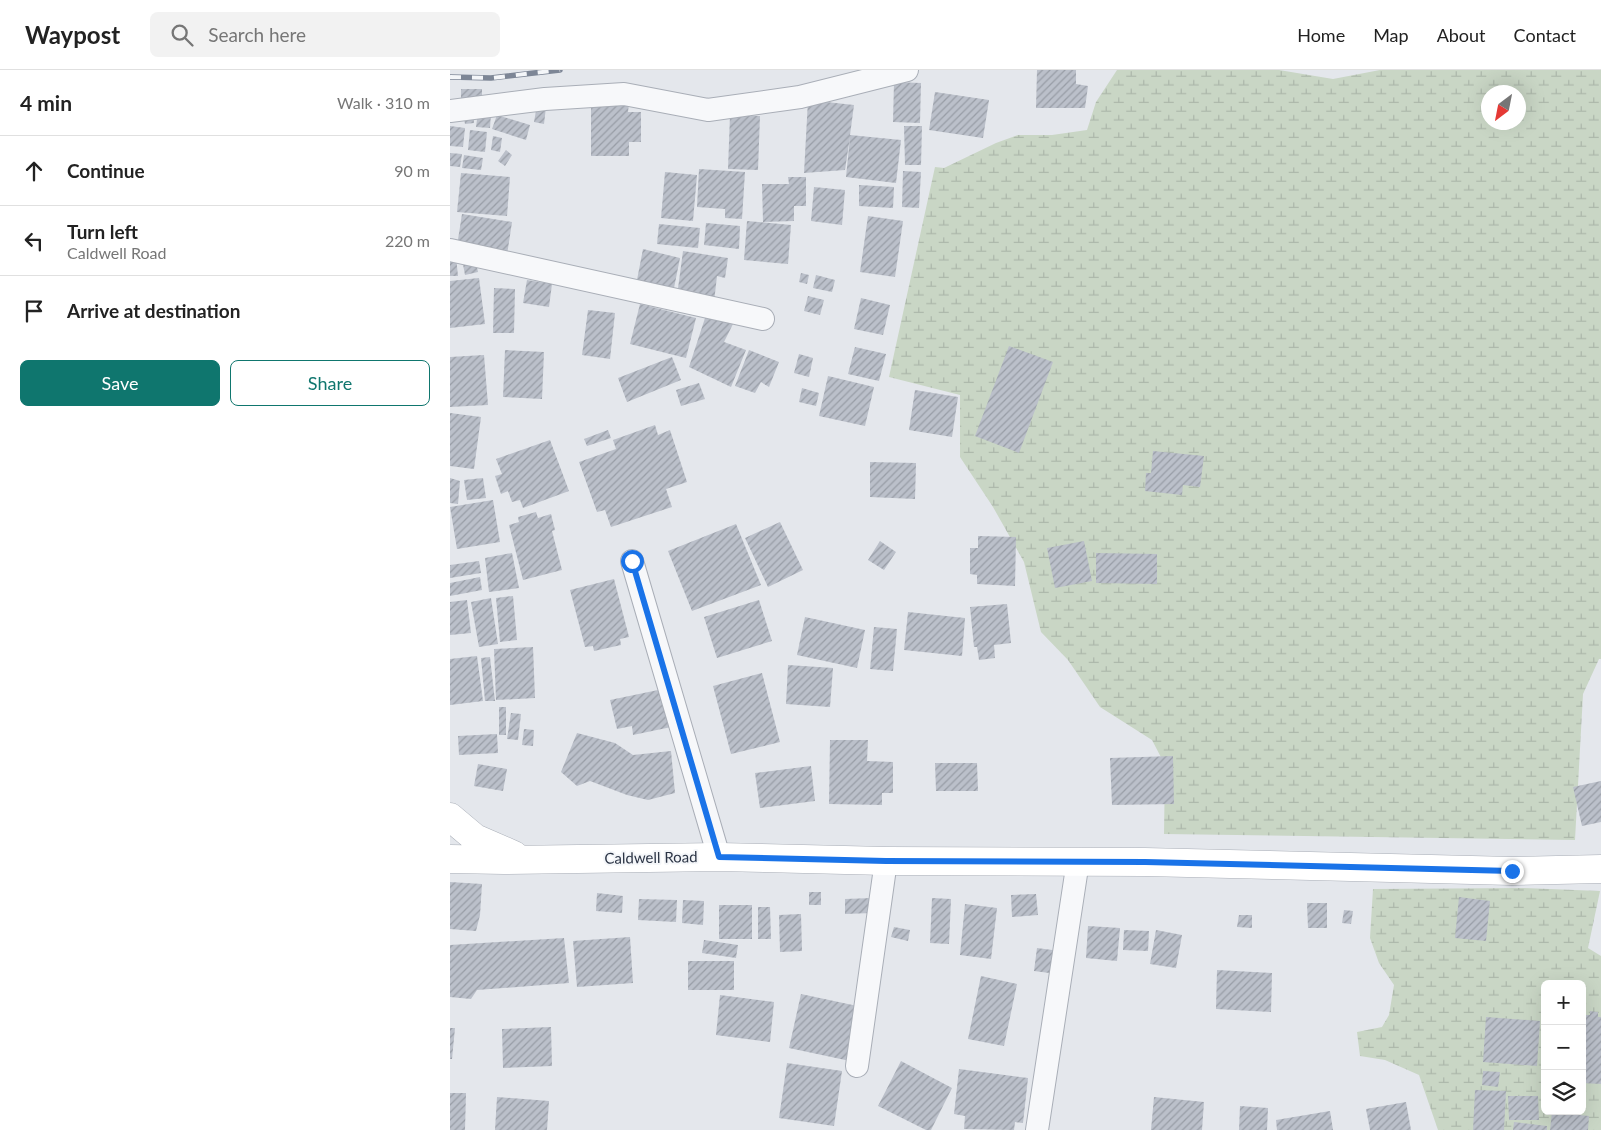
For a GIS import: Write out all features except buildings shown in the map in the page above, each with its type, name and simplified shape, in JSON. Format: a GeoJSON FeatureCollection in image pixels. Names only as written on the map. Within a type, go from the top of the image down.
{"type":"FeatureCollection","features":[{"type":"Feature","properties":{"kind":"main road"},"geometry":{"type":"LineString","coordinates":[[450,817],[475,838],[524,860]]}},
{"type":"Feature","properties":{"kind":"main road","name":"Caldwell Road"},"geometry":{"type":"LineString","coordinates":[[450,859],[524,860],[719,857],[886,861],[1078,861],[1512,871],[1601,869]]}},
{"type":"Feature","properties":{"kind":"street"},"geometry":{"type":"LineString","coordinates":[[450,111],[545,99],[624,94],[708,110],[800,97],[907,70]]}},
{"type":"Feature","properties":{"kind":"street"},"geometry":{"type":"LineString","coordinates":[[450,250],[763,319]]}},
{"type":"Feature","properties":{"kind":"street"},"geometry":{"type":"LineString","coordinates":[[632,561],[719,857]]}},
{"type":"Feature","properties":{"kind":"street"},"geometry":{"type":"LineString","coordinates":[[857,1066],[886,861]]}},
{"type":"Feature","properties":{"kind":"street"},"geometry":{"type":"LineString","coordinates":[[1037,1130],[1078,861]]}},
{"type":"Feature","properties":{"kind":"green space"},"geometry":{"type":"Polygon","coordinates":[[[1117,70],[1279,70],[1333,79],[1380,70],[1601,70],[1601,659],[1599,659],[1583,694],[1575,840],[1164,834],[1165,765],[1152,740],[1100,707],[1068,660],[1041,632],[1024,562],[993,507],[960,457],[960,395],[889,377],[935,167],[944,168],[996,143],[1018,135],[1052,135],[1087,130],[1096,102],[1117,70]]]}},
{"type":"Feature","properties":{"kind":"green space"},"geometry":{"type":"Polygon","coordinates":[[[1524,888],[1600,891],[1588,948],[1601,956],[1601,1130],[1438,1130],[1419,1075],[1385,1060],[1360,1056],[1357,1032],[1382,1027],[1389,1015],[1394,985],[1379,963],[1370,938],[1373,889],[1524,888]]]}},
{"type":"Feature","properties":{"kind":"railway"},"geometry":{"type":"LineString","coordinates":[[450,77],[491,78],[560,70]]}},
{"type":"Feature","properties":{"kind":"route"},"geometry":{"type":"LineString","coordinates":[[632,561],[719,857],[886,861],[1145,862],[1512,871]]}}]}
